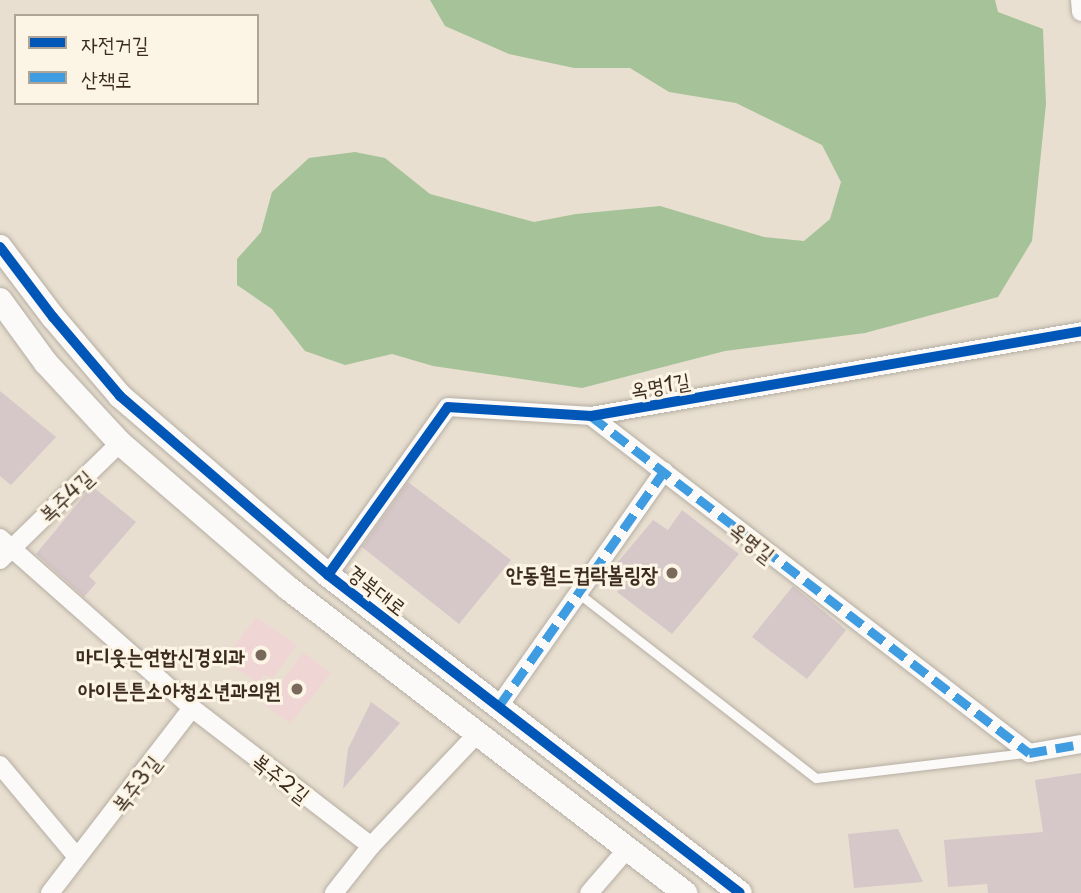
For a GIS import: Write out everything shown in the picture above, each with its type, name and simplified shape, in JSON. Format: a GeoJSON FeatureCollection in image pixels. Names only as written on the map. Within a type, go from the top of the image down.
{"type":"FeatureCollection","features":[{"type":"Feature","properties":{"kind":"street"},"geometry":{"type":"LineString","coordinates":[[1080,0],[1081,12]]}},
{"type":"Feature","properties":{"kind":"street","name":"경북대로"},"geometry":{"type":"LineString","coordinates":[[0,247],[52,317],[120,396],[328,575],[740,893]]}},
{"type":"Feature","properties":{"kind":"street"},"geometry":{"type":"LineString","coordinates":[[0,300],[46,363],[120,443],[288,588],[685,893]]}},
{"type":"Feature","properties":{"kind":"street","name":"옥명1길"},"geometry":{"type":"LineString","coordinates":[[328,575],[448,407],[591,416],[1081,331]]}},
{"type":"Feature","properties":{"kind":"street","name":"옥명길"},"geometry":{"type":"LineString","coordinates":[[591,416],[1029,753]]}},
{"type":"Feature","properties":{"kind":"street","name":"복주4길"},"geometry":{"type":"LineString","coordinates":[[3,549],[120,443]]}},
{"type":"Feature","properties":{"kind":"street"},"geometry":{"type":"LineString","coordinates":[[499,706],[664,471]]}},
{"type":"Feature","properties":{"kind":"street","name":"복주2길"},"geometry":{"type":"LineString","coordinates":[[3,549],[192,708],[371,846]]}},
{"type":"Feature","properties":{"kind":"street","name":"복주3길"},"geometry":{"type":"LineString","coordinates":[[50,893],[192,708]]}},
{"type":"Feature","properties":{"kind":"street"},"geometry":{"type":"LineString","coordinates":[[334,893],[371,846],[477,734]]}},
{"type":"Feature","properties":{"kind":"street"},"geometry":{"type":"LineString","coordinates":[[1029,753],[1081,744]]}},
{"type":"Feature","properties":{"kind":"street"},"geometry":{"type":"LineString","coordinates":[[0,765],[77,857]]}},
{"type":"Feature","properties":{"kind":"street"},"geometry":{"type":"LineString","coordinates":[[589,893],[628,848]]}},
{"type":"Feature","properties":{"kind":"lane"},"geometry":{"type":"LineString","coordinates":[[578,593],[816,778],[1029,753]]}},
{"type":"Feature","properties":{"kind":"shaded area","name":"마디웃는연합신경외과"},"geometry":{"type":"Polygon","coordinates":[[[256,617],[297,645],[273,678],[264,675],[259,684],[233,667],[231,650],[256,617]]]}},
{"type":"Feature","properties":{"kind":"shaded area","name":"아이튼튼소아청소년과의원"},"geometry":{"type":"Polygon","coordinates":[[[303,652],[331,673],[291,723],[264,705],[303,652]]]}},
{"type":"Feature","properties":{"kind":"green space"},"geometry":{"type":"Polygon","coordinates":[[[430,0],[995,0],[998,12],[1043,29],[1046,104],[1032,241],[998,297],[865,333],[725,351],[582,388],[433,366],[392,354],[345,365],[305,351],[272,309],[237,285],[237,259],[261,232],[272,192],[309,158],[355,152],[385,158],[430,194],[534,222],[576,214],[660,206],[764,237],[804,241],[830,219],[841,182],[822,145],[736,103],[669,92],[630,68],[574,68],[509,54],[445,26],[430,0]]]}},
{"type":"Feature","properties":{"kind":"building"},"geometry":{"type":"Polygon","coordinates":[[[0,391],[56,437],[11,485],[0,476],[0,391]]]}},
{"type":"Feature","properties":{"kind":"building"},"geometry":{"type":"Polygon","coordinates":[[[408,482],[511,560],[459,624],[362,547],[408,482]]]}},
{"type":"Feature","properties":{"kind":"building"},"geometry":{"type":"Polygon","coordinates":[[[92,486],[136,522],[89,576],[96,583],[84,597],[36,554],[92,486]]]}},
{"type":"Feature","properties":{"kind":"building","name":"안동월드컵락볼링장"},"geometry":{"type":"Polygon","coordinates":[[[682,510],[739,554],[672,634],[617,592],[628,579],[613,568],[653,520],[668,530],[682,510]]]}},
{"type":"Feature","properties":{"kind":"building"},"geometry":{"type":"Polygon","coordinates":[[[793,586],[846,630],[807,679],[752,637],[793,586]]]}},
{"type":"Feature","properties":{"kind":"building"},"geometry":{"type":"Polygon","coordinates":[[[371,702],[400,723],[343,789],[348,749],[371,702]]]}},
{"type":"Feature","properties":{"kind":"building"},"geometry":{"type":"Polygon","coordinates":[[[1081,773],[1081,893],[988,893],[987,884],[948,887],[944,840],[1043,832],[1035,780],[1081,773]]]}},
{"type":"Feature","properties":{"kind":"building"},"geometry":{"type":"Polygon","coordinates":[[[898,829],[923,882],[854,888],[848,834],[898,829]]]}},
{"type":"Feature","properties":{"kind":"marked path"},"geometry":{"type":"LineString","coordinates":[[591,416],[1029,753],[1081,744]]}},
{"type":"Feature","properties":{"kind":"marked path"},"geometry":{"type":"LineString","coordinates":[[499,706],[664,471]]}},
{"type":"Feature","properties":{"kind":"cycle path"},"geometry":{"type":"LineString","coordinates":[[0,247],[53,317],[120,396],[328,575],[740,893]]}},
{"type":"Feature","properties":{"kind":"cycle path"},"geometry":{"type":"LineString","coordinates":[[328,575],[448,407],[591,416],[1081,331]]}},
{"type":"Feature","properties":{"kind":"place","name":"안동월드컵락볼링장"},"geometry":{"type":"Point","coordinates":[672,573]}},
{"type":"Feature","properties":{"kind":"place","name":"마디웃는연합신경외과"},"geometry":{"type":"Point","coordinates":[261,655]}},
{"type":"Feature","properties":{"kind":"place","name":"아이튼튼소아청소년과의원"},"geometry":{"type":"Point","coordinates":[297,689]}}]}
